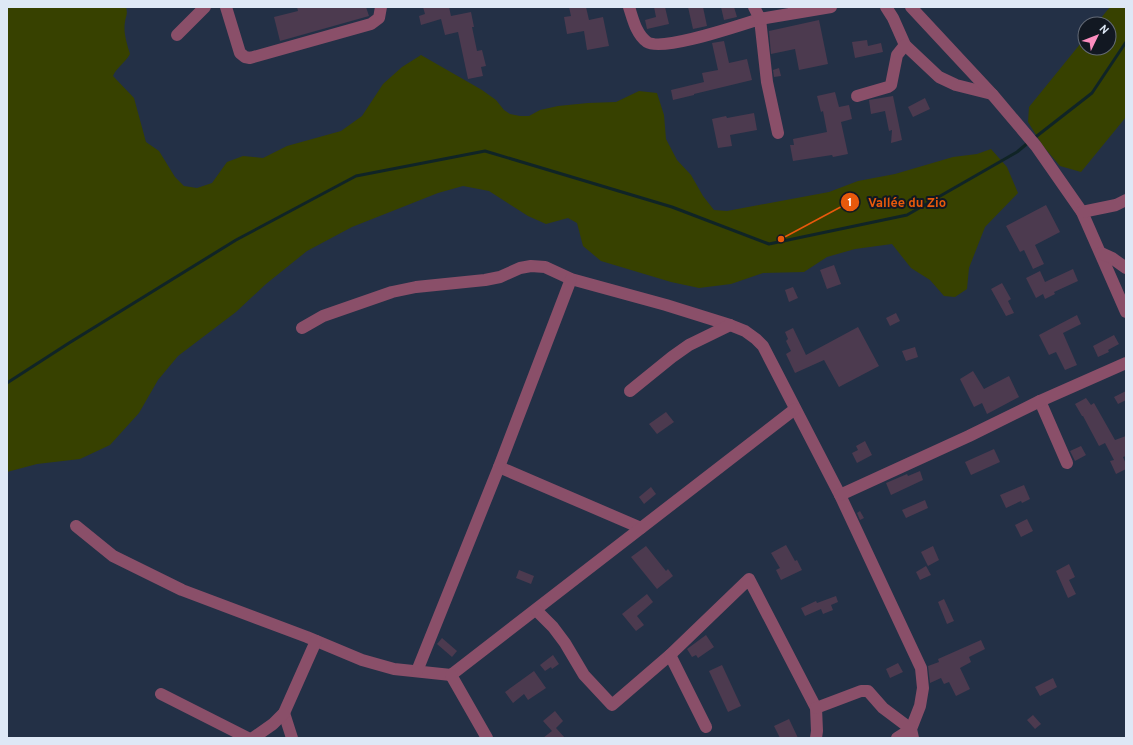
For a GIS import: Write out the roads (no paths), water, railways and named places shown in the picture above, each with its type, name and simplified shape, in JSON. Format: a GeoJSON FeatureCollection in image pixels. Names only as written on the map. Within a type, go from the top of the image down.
{"type":"FeatureCollection","features":[{"type":"Feature","properties":{"kind":"street"},"geometry":{"type":"LineString","coordinates":[[177,35],[205,7]]}},
{"type":"Feature","properties":{"kind":"street"},"geometry":{"type":"LineString","coordinates":[[226,7],[240,53],[245,57],[250,58],[371,24],[379,18],[381,7]]}},
{"type":"Feature","properties":{"kind":"street"},"geometry":{"type":"LineString","coordinates":[[629,7],[637,31],[648,42],[654,45],[686,40],[760,19],[831,7]]}},
{"type":"Feature","properties":{"kind":"street"},"geometry":{"type":"LineString","coordinates":[[754,7],[760,19],[767,82],[778,132]]}},
{"type":"Feature","properties":{"kind":"street"},"geometry":{"type":"LineString","coordinates":[[886,7],[893,18],[905,45],[913,54],[944,80],[956,85],[992,94]]}},
{"type":"Feature","properties":{"kind":"street"},"geometry":{"type":"LineString","coordinates":[[911,7],[992,94],[1036,146],[1082,212],[1126,312]]}},
{"type":"Feature","properties":{"kind":"street"},"geometry":{"type":"LineString","coordinates":[[857,96],[888,87],[890,85],[897,55],[905,45]]}},
{"type":"Feature","properties":{"kind":"street"},"geometry":{"type":"LineString","coordinates":[[1082,212],[1116,204],[1126,200]]}},
{"type":"Feature","properties":{"kind":"street"},"geometry":{"type":"LineString","coordinates":[[1101,253],[1112,258],[1126,268]]}},
{"type":"Feature","properties":{"kind":"street"},"geometry":{"type":"LineString","coordinates":[[302,328],[323,316],[392,292],[416,287],[485,280],[500,277],[520,268],[531,266],[545,268],[571,279],[730,324],[745,331],[763,346],[840,495],[920,668],[923,688],[920,706],[912,733]]}},
{"type":"Feature","properties":{"kind":"street"},"geometry":{"type":"LineString","coordinates":[[417,672],[499,467],[571,279]]}},
{"type":"Feature","properties":{"kind":"street"},"geometry":{"type":"LineString","coordinates":[[630,390],[689,345],[730,324]]}},
{"type":"Feature","properties":{"kind":"street"},"geometry":{"type":"LineString","coordinates":[[840,495],[969,436],[1040,401],[1126,363]]}},
{"type":"Feature","properties":{"kind":"street"},"geometry":{"type":"LineString","coordinates":[[1040,401],[1067,463]]}},
{"type":"Feature","properties":{"kind":"street"},"geometry":{"type":"LineString","coordinates":[[76,526],[113,556],[182,590],[362,660],[394,669],[451,675],[795,409]]}},
{"type":"Feature","properties":{"kind":"street"},"geometry":{"type":"LineString","coordinates":[[499,467],[641,528]]}},
{"type":"Feature","properties":{"kind":"street"},"geometry":{"type":"LineString","coordinates":[[536,610],[566,643],[584,675],[612,705],[670,655],[748,579],[816,708],[816,738]]}},
{"type":"Feature","properties":{"kind":"street"},"geometry":{"type":"LineString","coordinates":[[253,738],[273,724],[284,713],[316,641]]}},
{"type":"Feature","properties":{"kind":"street"},"geometry":{"type":"LineString","coordinates":[[670,655],[706,727]]}},
{"type":"Feature","properties":{"kind":"street"},"geometry":{"type":"LineString","coordinates":[[451,675],[487,738]]}},
{"type":"Feature","properties":{"kind":"street"},"geometry":{"type":"LineString","coordinates":[[816,708],[861,691],[868,691],[883,708],[912,733]]}},
{"type":"Feature","properties":{"kind":"street"},"geometry":{"type":"LineString","coordinates":[[161,694],[248,738]]}},
{"type":"Feature","properties":{"kind":"street"},"geometry":{"type":"LineString","coordinates":[[284,713],[292,738]]}},
{"type":"Feature","properties":{"kind":"street"},"geometry":{"type":"LineString","coordinates":[[897,738],[912,733]]}},
{"type":"Feature","properties":{"kind":"waterway"},"geometry":{"type":"LineString","coordinates":[[1033,139],[1092,93],[1126,42]]}},
{"type":"Feature","properties":{"kind":"waterway"},"geometry":{"type":"LineString","coordinates":[[7,383],[236,240],[356,176],[485,151],[672,207],[769,244],[907,215],[1017,152],[1029,142]]}},
{"type":"Feature","properties":{"kind":"place","name":"Vallée du Zio"},"geometry":{"type":"Point","coordinates":[781,239]}}]}
